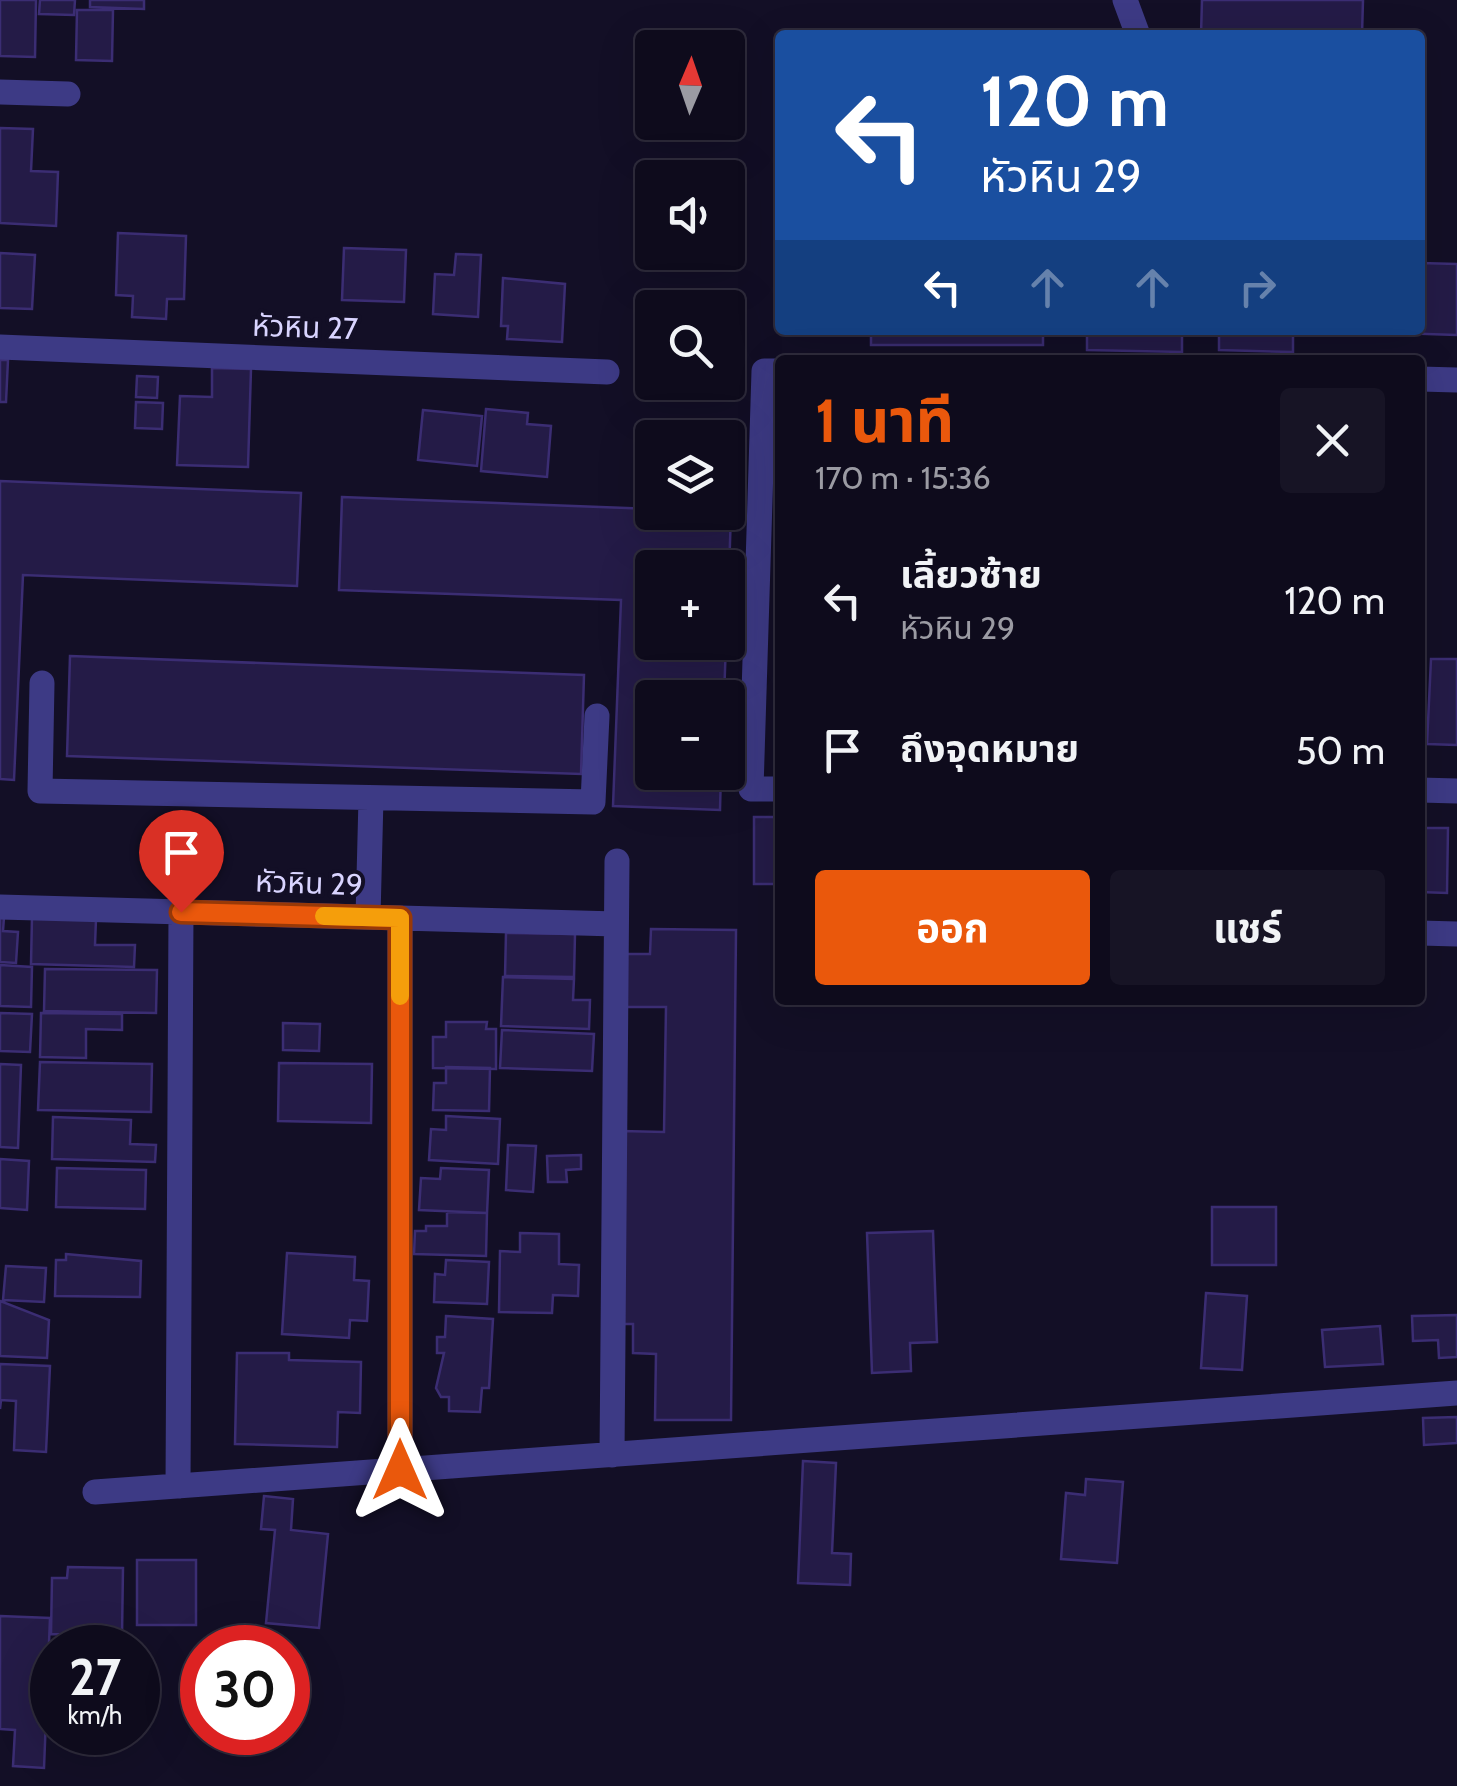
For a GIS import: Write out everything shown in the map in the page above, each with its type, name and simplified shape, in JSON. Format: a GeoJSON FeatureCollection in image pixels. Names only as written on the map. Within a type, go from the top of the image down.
{"type":"FeatureCollection","features":[{"type":"Feature","properties":{"kind":"street"},"geometry":{"type":"LineString","coordinates":[[1125,0],[1136,30]]}},
{"type":"Feature","properties":{"kind":"street"},"geometry":{"type":"LineString","coordinates":[[0,92],[68,94]]}},
{"type":"Feature","properties":{"kind":"street","name":"หัวหิน 27"},"geometry":{"type":"LineString","coordinates":[[0,347],[607,372]]}},
{"type":"Feature","properties":{"kind":"street"},"geometry":{"type":"LineString","coordinates":[[775,371],[764,371],[751,789],[775,789]]}},
{"type":"Feature","properties":{"kind":"street"},"geometry":{"type":"LineString","coordinates":[[1425,379],[1457,380]]}},
{"type":"Feature","properties":{"kind":"street"},"geometry":{"type":"LineString","coordinates":[[42,683],[40,790],[593,802],[597,716]]}},
{"type":"Feature","properties":{"kind":"street"},"geometry":{"type":"LineString","coordinates":[[1425,790],[1457,791]]}},
{"type":"Feature","properties":{"kind":"street"},"geometry":{"type":"LineString","coordinates":[[368,917],[371,798]]}},
{"type":"Feature","properties":{"kind":"street"},"geometry":{"type":"LineString","coordinates":[[612,1455],[618,861]]}},
{"type":"Feature","properties":{"kind":"street","name":"หัวหิน 29"},"geometry":{"type":"LineString","coordinates":[[0,907],[616,924]]}},
{"type":"Feature","properties":{"kind":"street"},"geometry":{"type":"LineString","coordinates":[[178,1486],[181,912]]}},
{"type":"Feature","properties":{"kind":"street"},"geometry":{"type":"LineString","coordinates":[[400,918],[400,1470]]}},
{"type":"Feature","properties":{"kind":"street"},"geometry":{"type":"LineString","coordinates":[[1425,933],[1457,934]]}},
{"type":"Feature","properties":{"kind":"street"},"geometry":{"type":"LineString","coordinates":[[95,1492],[1457,1393]]}},
{"type":"Feature","properties":{"kind":"building"},"geometry":{"type":"Polygon","coordinates":[[[0,0],[36,0],[35,57],[0,56],[0,0]]]}},
{"type":"Feature","properties":{"kind":"building"},"geometry":{"type":"Polygon","coordinates":[[[40,0],[75,0],[74,15],[39,14],[40,0]]]}},
{"type":"Feature","properties":{"kind":"building"},"geometry":{"type":"Polygon","coordinates":[[[90,0],[144,0],[144,9],[90,7],[90,0]]]}},
{"type":"Feature","properties":{"kind":"building"},"geometry":{"type":"Polygon","coordinates":[[[1202,0],[1363,0],[1362,30],[1201,30],[1202,0]]]}},
{"type":"Feature","properties":{"kind":"building"},"geometry":{"type":"Polygon","coordinates":[[[77,10],[113,10],[112,61],[76,60],[77,10]]]}},
{"type":"Feature","properties":{"kind":"building"},"geometry":{"type":"Polygon","coordinates":[[[0,128],[33,129],[31,171],[58,172],[56,226],[0,223],[0,128]]]}},
{"type":"Feature","properties":{"kind":"building"},"geometry":{"type":"Polygon","coordinates":[[[118,233],[186,236],[184,299],[167,299],[166,319],[132,317],[133,296],[116,295],[118,233]]]}},
{"type":"Feature","properties":{"kind":"building"},"geometry":{"type":"Polygon","coordinates":[[[344,248],[406,250],[404,302],[342,300],[344,248]]]}},
{"type":"Feature","properties":{"kind":"building"},"geometry":{"type":"Polygon","coordinates":[[[0,253],[35,255],[32,309],[0,308],[0,253]]]}},
{"type":"Feature","properties":{"kind":"building"},"geometry":{"type":"Polygon","coordinates":[[[456,254],[481,255],[478,317],[433,314],[435,274],[454,275],[456,254]]]}},
{"type":"Feature","properties":{"kind":"building"},"geometry":{"type":"Polygon","coordinates":[[[1425,263],[1457,264],[1457,335],[1425,334],[1425,263]]]}},
{"type":"Feature","properties":{"kind":"building"},"geometry":{"type":"Polygon","coordinates":[[[503,278],[565,284],[562,342],[507,339],[508,326],[501,326],[503,278]]]}},
{"type":"Feature","properties":{"kind":"building"},"geometry":{"type":"Polygon","coordinates":[[[871,335],[1043,335],[1043,345],[871,345],[871,335]]]}},
{"type":"Feature","properties":{"kind":"building"},"geometry":{"type":"Polygon","coordinates":[[[1087,335],[1182,335],[1182,352],[1087,350],[1087,335]]]}},
{"type":"Feature","properties":{"kind":"building"},"geometry":{"type":"Polygon","coordinates":[[[1219,335],[1293,335],[1293,352],[1219,350],[1219,335]]]}},
{"type":"Feature","properties":{"kind":"building"},"geometry":{"type":"Polygon","coordinates":[[[0,360],[8,360],[6,402],[0,402],[0,360]]]}},
{"type":"Feature","properties":{"kind":"building"},"geometry":{"type":"Polygon","coordinates":[[[212,368],[251,369],[248,467],[177,465],[180,396],[212,397],[212,368]]]}},
{"type":"Feature","properties":{"kind":"building"},"geometry":{"type":"Polygon","coordinates":[[[137,376],[158,377],[157,398],[136,397],[137,376]]]}},
{"type":"Feature","properties":{"kind":"building"},"geometry":{"type":"Polygon","coordinates":[[[136,402],[163,403],[162,429],[135,428],[136,402]]]}},
{"type":"Feature","properties":{"kind":"building"},"geometry":{"type":"Polygon","coordinates":[[[486,409],[528,413],[527,424],[551,426],[547,477],[481,471],[486,409]]]}},
{"type":"Feature","properties":{"kind":"building"},"geometry":{"type":"Polygon","coordinates":[[[423,410],[482,416],[477,466],[418,460],[423,410]]]}},
{"type":"Feature","properties":{"kind":"building"},"geometry":{"type":"Polygon","coordinates":[[[0,481],[301,493],[297,586],[23,575],[14,780],[0,779],[0,481]]]}},
{"type":"Feature","properties":{"kind":"building"},"geometry":{"type":"Polygon","coordinates":[[[342,497],[635,508],[635,530],[730,530],[730,550],[635,550],[635,660],[725,660],[725,680],[635,680],[635,790],[721,790],[720,810],[613,806],[621,600],[339,590],[342,497]]]}},
{"type":"Feature","properties":{"kind":"building"},"geometry":{"type":"Polygon","coordinates":[[[70,656],[584,675],[581,774],[67,756],[70,656]]]}},
{"type":"Feature","properties":{"kind":"building"},"geometry":{"type":"Polygon","coordinates":[[[1431,659],[1457,659],[1457,745],[1427,744],[1431,659]]]}},
{"type":"Feature","properties":{"kind":"building"},"geometry":{"type":"Polygon","coordinates":[[[754,817],[775,817],[775,884],[754,884],[754,817]]]}},
{"type":"Feature","properties":{"kind":"building"},"geometry":{"type":"Polygon","coordinates":[[[1425,828],[1448,828],[1447,893],[1425,892],[1425,828]]]}},
{"type":"Feature","properties":{"kind":"building"},"geometry":{"type":"Polygon","coordinates":[[[0,916],[4,917],[3,931],[18,932],[16,963],[0,962],[0,916]]]}},
{"type":"Feature","properties":{"kind":"building"},"geometry":{"type":"Polygon","coordinates":[[[32,917],[96,919],[95,945],[135,945],[134,967],[31,964],[32,917]]]}},
{"type":"Feature","properties":{"kind":"building"},"geometry":{"type":"Polygon","coordinates":[[[651,929],[736,930],[731,1420],[655,1420],[656,1354],[633,1353],[633,1324],[620,1324],[622,1131],[664,1132],[666,1007],[624,1007],[625,954],[650,954],[651,929]]]}},
{"type":"Feature","properties":{"kind":"building"},"geometry":{"type":"Polygon","coordinates":[[[506,933],[575,934],[574,977],[505,976],[506,933]]]}},
{"type":"Feature","properties":{"kind":"building"},"geometry":{"type":"Polygon","coordinates":[[[0,965],[32,967],[31,1007],[0,1006],[0,965]]]}},
{"type":"Feature","properties":{"kind":"building"},"geometry":{"type":"Polygon","coordinates":[[[45,969],[157,970],[156,1013],[44,1011],[45,969]]]}},
{"type":"Feature","properties":{"kind":"building"},"geometry":{"type":"Polygon","coordinates":[[[503,977],[574,979],[573,1000],[590,1000],[589,1029],[501,1026],[503,977]]]}},
{"type":"Feature","properties":{"kind":"building"},"geometry":{"type":"Polygon","coordinates":[[[0,1013],[32,1014],[30,1052],[0,1051],[0,1013]]]}},
{"type":"Feature","properties":{"kind":"building"},"geometry":{"type":"Polygon","coordinates":[[[41,1013],[122,1014],[122,1030],[86,1029],[86,1058],[40,1057],[41,1013]]]}},
{"type":"Feature","properties":{"kind":"building"},"geometry":{"type":"Polygon","coordinates":[[[446,1022],[487,1022],[486,1029],[496,1029],[496,1069],[433,1068],[433,1037],[446,1037],[446,1022]]]}},
{"type":"Feature","properties":{"kind":"building"},"geometry":{"type":"Polygon","coordinates":[[[283,1023],[320,1024],[319,1051],[283,1050],[283,1023]]]}},
{"type":"Feature","properties":{"kind":"building"},"geometry":{"type":"Polygon","coordinates":[[[502,1030],[594,1034],[592,1071],[500,1068],[502,1030]]]}},
{"type":"Feature","properties":{"kind":"building"},"geometry":{"type":"Polygon","coordinates":[[[40,1062],[152,1064],[151,1112],[38,1110],[40,1062]]]}},
{"type":"Feature","properties":{"kind":"building"},"geometry":{"type":"Polygon","coordinates":[[[279,1063],[372,1064],[371,1123],[278,1121],[279,1063]]]}},
{"type":"Feature","properties":{"kind":"building"},"geometry":{"type":"Polygon","coordinates":[[[0,1064],[21,1065],[18,1148],[0,1147],[0,1064]]]}},
{"type":"Feature","properties":{"kind":"building"},"geometry":{"type":"Polygon","coordinates":[[[446,1067],[490,1068],[489,1111],[433,1110],[434,1083],[446,1083],[446,1067]]]}},
{"type":"Feature","properties":{"kind":"building"},"geometry":{"type":"Polygon","coordinates":[[[446,1116],[500,1119],[498,1164],[429,1160],[431,1129],[446,1130],[446,1116]]]}},
{"type":"Feature","properties":{"kind":"building"},"geometry":{"type":"Polygon","coordinates":[[[53,1117],[131,1120],[130,1144],[156,1145],[155,1162],[52,1159],[53,1117]]]}},
{"type":"Feature","properties":{"kind":"building"},"geometry":{"type":"Polygon","coordinates":[[[508,1145],[536,1146],[533,1192],[506,1190],[508,1145]]]}},
{"type":"Feature","properties":{"kind":"building"},"geometry":{"type":"Polygon","coordinates":[[[581,1155],[581,1169],[566,1170],[567,1182],[548,1182],[547,1156],[581,1155]]]}},
{"type":"Feature","properties":{"kind":"building"},"geometry":{"type":"Polygon","coordinates":[[[0,1159],[29,1161],[27,1210],[0,1208],[0,1159]]]}},
{"type":"Feature","properties":{"kind":"building"},"geometry":{"type":"Polygon","coordinates":[[[57,1168],[146,1170],[145,1209],[56,1207],[57,1168]]]}},
{"type":"Feature","properties":{"kind":"building"},"geometry":{"type":"Polygon","coordinates":[[[441,1168],[489,1170],[487,1213],[419,1210],[421,1178],[440,1179],[441,1168]]]}},
{"type":"Feature","properties":{"kind":"building"},"geometry":{"type":"Polygon","coordinates":[[[1212,1207],[1276,1207],[1276,1265],[1212,1265],[1212,1207]]]}},
{"type":"Feature","properties":{"kind":"building"},"geometry":{"type":"Polygon","coordinates":[[[447,1212],[487,1213],[486,1256],[414,1254],[415,1231],[426,1231],[426,1226],[447,1226],[447,1212]]]}},
{"type":"Feature","properties":{"kind":"building"},"geometry":{"type":"Polygon","coordinates":[[[933,1231],[937,1342],[910,1343],[911,1371],[872,1373],[867,1233],[933,1231]]]}},
{"type":"Feature","properties":{"kind":"building"},"geometry":{"type":"Polygon","coordinates":[[[520,1233],[559,1234],[559,1264],[579,1265],[578,1296],[553,1295],[552,1313],[499,1312],[500,1251],[520,1252],[520,1233]]]}},
{"type":"Feature","properties":{"kind":"building"},"geometry":{"type":"Polygon","coordinates":[[[287,1253],[355,1257],[354,1280],[369,1281],[367,1321],[350,1320],[349,1338],[282,1334],[287,1253]]]}},
{"type":"Feature","properties":{"kind":"building"},"geometry":{"type":"Polygon","coordinates":[[[66,1254],[141,1261],[140,1297],[55,1296],[56,1260],[66,1260],[66,1254]]]}},
{"type":"Feature","properties":{"kind":"building"},"geometry":{"type":"Polygon","coordinates":[[[446,1260],[489,1262],[487,1304],[434,1302],[435,1274],[445,1275],[446,1260]]]}},
{"type":"Feature","properties":{"kind":"building"},"geometry":{"type":"Polygon","coordinates":[[[6,1266],[46,1268],[44,1302],[3,1300],[6,1266]]]}},
{"type":"Feature","properties":{"kind":"building"},"geometry":{"type":"Polygon","coordinates":[[[1206,1293],[1247,1296],[1242,1370],[1201,1368],[1206,1293]]]}},
{"type":"Feature","properties":{"kind":"building"},"geometry":{"type":"Polygon","coordinates":[[[0,1301],[49,1320],[47,1358],[0,1356],[0,1301]]]}},
{"type":"Feature","properties":{"kind":"building"},"geometry":{"type":"Polygon","coordinates":[[[1457,1315],[1457,1357],[1439,1358],[1438,1340],[1413,1341],[1412,1316],[1457,1315]]]}},
{"type":"Feature","properties":{"kind":"building"},"geometry":{"type":"Polygon","coordinates":[[[446,1316],[493,1319],[489,1388],[482,1388],[480,1412],[449,1411],[449,1397],[441,1397],[436,1388],[444,1353],[437,1353],[437,1337],[445,1337],[446,1316]]]}},
{"type":"Feature","properties":{"kind":"building"},"geometry":{"type":"Polygon","coordinates":[[[1380,1326],[1383,1364],[1325,1367],[1322,1330],[1380,1326]]]}},
{"type":"Feature","properties":{"kind":"building"},"geometry":{"type":"Polygon","coordinates":[[[237,1353],[289,1353],[289,1360],[361,1362],[360,1413],[338,1412],[337,1447],[235,1444],[237,1353]]]}},
{"type":"Feature","properties":{"kind":"building"},"geometry":{"type":"Polygon","coordinates":[[[0,1364],[50,1366],[46,1452],[14,1450],[16,1401],[1,1400],[0,1409],[0,1364]]]}},
{"type":"Feature","properties":{"kind":"building"},"geometry":{"type":"Polygon","coordinates":[[[1457,1417],[1457,1443],[1424,1445],[1423,1418],[1457,1417]]]}},
{"type":"Feature","properties":{"kind":"building"},"geometry":{"type":"Polygon","coordinates":[[[803,1461],[836,1463],[832,1553],[851,1554],[850,1585],[798,1583],[803,1461]]]}},
{"type":"Feature","properties":{"kind":"building"},"geometry":{"type":"Polygon","coordinates":[[[1086,1479],[1123,1482],[1117,1563],[1061,1559],[1066,1493],[1085,1495],[1086,1479]]]}},
{"type":"Feature","properties":{"kind":"building"},"geometry":{"type":"Polygon","coordinates":[[[264,1496],[293,1499],[291,1530],[328,1534],[319,1628],[266,1623],[275,1530],[261,1529],[264,1496]]]}},
{"type":"Feature","properties":{"kind":"building"},"geometry":{"type":"Polygon","coordinates":[[[137,1560],[196,1560],[196,1625],[137,1625],[137,1560]]]}},
{"type":"Feature","properties":{"kind":"building"},"geometry":{"type":"Polygon","coordinates":[[[68,1567],[123,1568],[122,1625],[51,1625],[52,1578],[67,1578],[68,1567]]]}},
{"type":"Feature","properties":{"kind":"building"},"geometry":{"type":"Polygon","coordinates":[[[0,1616],[50,1618],[50,1625],[30,1625],[30,1755],[45,1755],[44,1768],[13,1766],[15,1730],[0,1729],[0,1616]]]}},
{"type":"Feature","properties":{"kind":"slow traffic"},"geometry":{"type":"LineString","coordinates":[[324,916],[400,918],[400,996]]}},
{"type":"Feature","properties":{"kind":"route"},"geometry":{"type":"LineString","coordinates":[[181,912],[400,918],[400,1470]]}}]}
